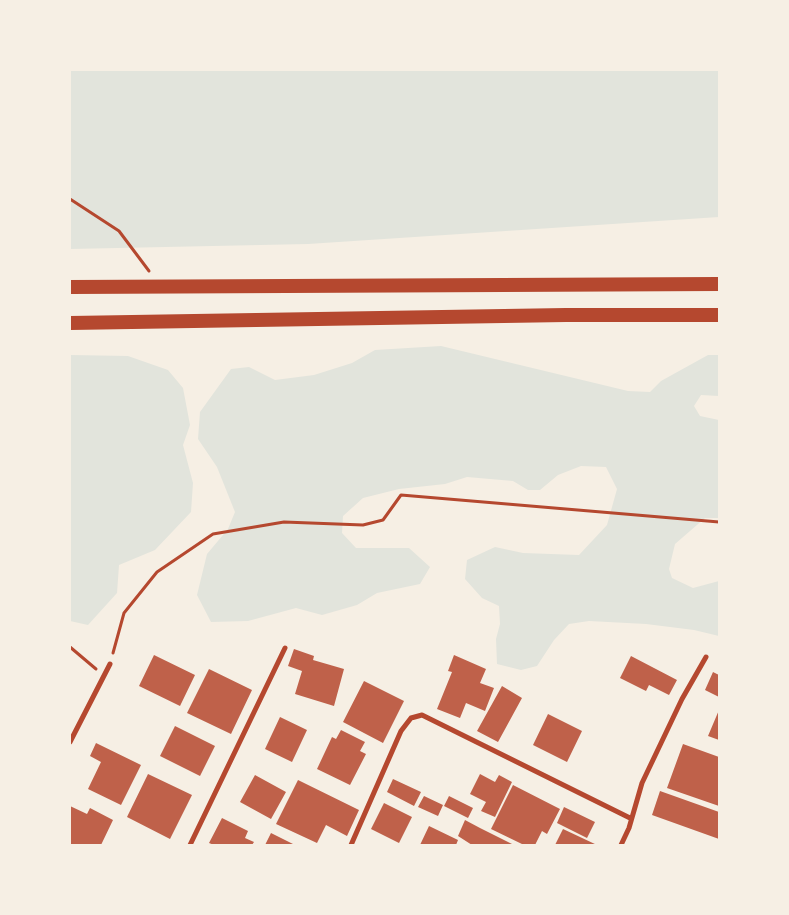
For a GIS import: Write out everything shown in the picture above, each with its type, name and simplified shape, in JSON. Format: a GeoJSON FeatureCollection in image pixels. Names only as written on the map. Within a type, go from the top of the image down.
{"type":"FeatureCollection","features":[{"type":"Feature","properties":{"kind":"highway"},"geometry":{"type":"LineString","coordinates":[[70,288],[719,284]]}},
{"type":"Feature","properties":{"kind":"highway"},"geometry":{"type":"LineString","coordinates":[[70,323],[566,315],[719,315]]}},
{"type":"Feature","properties":{"kind":"street"},"geometry":{"type":"LineString","coordinates":[[190,845],[285,648]]}},
{"type":"Feature","properties":{"kind":"street"},"geometry":{"type":"LineString","coordinates":[[621,845],[629,828],[630,818],[642,783],[682,699],[706,657]]}},
{"type":"Feature","properties":{"kind":"street"},"geometry":{"type":"LineString","coordinates":[[70,742],[110,664]]}},
{"type":"Feature","properties":{"kind":"street"},"geometry":{"type":"LineString","coordinates":[[352,845],[401,731],[411,718],[422,715],[630,818]]}},
{"type":"Feature","properties":{"kind":"path"},"geometry":{"type":"LineString","coordinates":[[70,199],[119,231],[149,271]]}},
{"type":"Feature","properties":{"kind":"path"},"geometry":{"type":"LineString","coordinates":[[110,664],[124,613],[157,572],[213,534],[284,522],[363,525],[383,520],[402,495],[719,522]]}},
{"type":"Feature","properties":{"kind":"path"},"geometry":{"type":"LineString","coordinates":[[70,647],[104,677]]}},
{"type":"Feature","properties":{"kind":"shaded area"},"geometry":{"type":"Polygon","coordinates":[[[70,70],[719,70],[719,217],[308,244],[70,249],[70,70]]]}},
{"type":"Feature","properties":{"kind":"shaded area"},"geometry":{"type":"Polygon","coordinates":[[[441,346],[628,391],[650,392],[661,381],[708,355],[719,355],[719,396],[701,395],[694,406],[700,416],[719,420],[719,518],[705,518],[675,544],[669,569],[672,578],[693,588],[719,581],[719,636],[694,630],[646,624],[589,621],[569,624],[554,640],[537,666],[521,670],[497,664],[496,639],[500,624],[499,606],[482,598],[465,579],[467,560],[495,547],[523,553],[579,555],[607,525],[617,489],[606,467],[581,466],[558,475],[540,490],[528,490],[513,481],[467,477],[445,484],[399,489],[363,498],[343,516],[342,533],[356,548],[409,548],[430,567],[420,584],[377,593],[357,605],[322,615],[296,608],[248,621],[211,622],[197,595],[207,554],[228,529],[235,512],[217,467],[198,439],[200,412],[231,369],[249,367],[275,380],[314,375],[352,363],[375,350],[441,346]]]}},
{"type":"Feature","properties":{"kind":"shaded area"},"geometry":{"type":"Polygon","coordinates":[[[70,355],[128,356],[168,370],[183,388],[190,425],[183,445],[193,483],[191,512],[155,550],[119,565],[117,593],[88,625],[70,621],[70,355]]]}},
{"type":"Feature","properties":{"kind":"building"},"geometry":{"type":"Polygon","coordinates":[[[294,649],[314,656],[313,660],[344,669],[334,706],[295,694],[302,671],[288,666],[294,649]]]}},
{"type":"Feature","properties":{"kind":"building"},"geometry":{"type":"Polygon","coordinates":[[[154,655],[195,675],[180,706],[139,686],[154,655]]]}},
{"type":"Feature","properties":{"kind":"building"},"geometry":{"type":"Polygon","coordinates":[[[454,655],[486,669],[480,683],[494,688],[485,711],[466,703],[460,718],[437,709],[452,672],[448,671],[454,655]]]}},
{"type":"Feature","properties":{"kind":"building"},"geometry":{"type":"Polygon","coordinates":[[[631,656],[677,680],[669,695],[649,685],[646,691],[620,678],[631,656]]]}},
{"type":"Feature","properties":{"kind":"building"},"geometry":{"type":"Polygon","coordinates":[[[209,669],[252,690],[231,734],[187,713],[209,669]]]}},
{"type":"Feature","properties":{"kind":"building"},"geometry":{"type":"Polygon","coordinates":[[[713,672],[719,675],[719,697],[705,690],[713,672]]]}},
{"type":"Feature","properties":{"kind":"building"},"geometry":{"type":"Polygon","coordinates":[[[364,681],[404,701],[383,743],[343,722],[364,681]]]}},
{"type":"Feature","properties":{"kind":"building"},"geometry":{"type":"Polygon","coordinates":[[[502,686],[522,698],[498,742],[477,731],[502,686]]]}},
{"type":"Feature","properties":{"kind":"building"},"geometry":{"type":"Polygon","coordinates":[[[719,710],[719,740],[708,736],[719,710]]]}},
{"type":"Feature","properties":{"kind":"building"},"geometry":{"type":"Polygon","coordinates":[[[548,714],[582,731],[567,762],[533,745],[548,714]]]}},
{"type":"Feature","properties":{"kind":"building"},"geometry":{"type":"Polygon","coordinates":[[[280,717],[307,730],[292,762],[265,749],[280,717]]]}},
{"type":"Feature","properties":{"kind":"building"},"geometry":{"type":"Polygon","coordinates":[[[175,726],[215,746],[200,776],[160,756],[175,726]]]}},
{"type":"Feature","properties":{"kind":"building"},"geometry":{"type":"Polygon","coordinates":[[[341,730],[365,742],[360,751],[366,754],[350,785],[317,769],[332,737],[336,739],[341,730]]]}},
{"type":"Feature","properties":{"kind":"building"},"geometry":{"type":"Polygon","coordinates":[[[96,743],[141,765],[121,805],[88,789],[101,762],[90,756],[96,743]]]}},
{"type":"Feature","properties":{"kind":"building"},"geometry":{"type":"Polygon","coordinates":[[[683,744],[719,757],[719,806],[667,788],[683,744]]]}},
{"type":"Feature","properties":{"kind":"building"},"geometry":{"type":"Polygon","coordinates":[[[148,774],[192,795],[170,839],[127,817],[148,774]]]}},
{"type":"Feature","properties":{"kind":"building"},"geometry":{"type":"Polygon","coordinates":[[[480,774],[495,782],[499,775],[512,782],[495,817],[481,811],[486,802],[470,794],[480,774]]]}},
{"type":"Feature","properties":{"kind":"building"},"geometry":{"type":"Polygon","coordinates":[[[255,775],[286,792],[271,819],[240,802],[255,775]]]}},
{"type":"Feature","properties":{"kind":"building"},"geometry":{"type":"Polygon","coordinates":[[[393,779],[421,792],[414,806],[387,792],[393,779]]]}},
{"type":"Feature","properties":{"kind":"building"},"geometry":{"type":"Polygon","coordinates":[[[298,780],[359,810],[347,836],[326,825],[317,843],[276,824],[298,780]]]}},
{"type":"Feature","properties":{"kind":"building"},"geometry":{"type":"Polygon","coordinates":[[[513,785],[560,809],[547,834],[542,831],[535,845],[524,845],[491,829],[513,785]]]}},
{"type":"Feature","properties":{"kind":"building"},"geometry":{"type":"Polygon","coordinates":[[[660,791],[719,812],[719,839],[652,815],[660,791]]]}},
{"type":"Feature","properties":{"kind":"building"},"geometry":{"type":"Polygon","coordinates":[[[424,796],[443,805],[438,816],[418,807],[424,796]]]}},
{"type":"Feature","properties":{"kind":"building"},"geometry":{"type":"Polygon","coordinates":[[[449,796],[473,808],[468,818],[444,806],[449,796]]]}},
{"type":"Feature","properties":{"kind":"building"},"geometry":{"type":"Polygon","coordinates":[[[384,803],[412,817],[399,843],[371,829],[384,803]]]}},
{"type":"Feature","properties":{"kind":"building"},"geometry":{"type":"Polygon","coordinates":[[[70,806],[87,814],[90,808],[113,820],[101,845],[70,844],[70,806]]]}},
{"type":"Feature","properties":{"kind":"building"},"geometry":{"type":"Polygon","coordinates":[[[564,807],[595,822],[587,838],[557,823],[564,807]]]}},
{"type":"Feature","properties":{"kind":"building"},"geometry":{"type":"Polygon","coordinates":[[[222,818],[248,831],[245,838],[254,842],[252,845],[214,845],[209,843],[222,818]]]}},
{"type":"Feature","properties":{"kind":"building"},"geometry":{"type":"Polygon","coordinates":[[[465,820],[514,845],[472,845],[458,836],[465,820]]]}},
{"type":"Feature","properties":{"kind":"building"},"geometry":{"type":"Polygon","coordinates":[[[429,826],[458,840],[456,845],[420,845],[429,826]]]}},
{"type":"Feature","properties":{"kind":"building"},"geometry":{"type":"Polygon","coordinates":[[[563,829],[597,845],[555,845],[563,829]]]}},
{"type":"Feature","properties":{"kind":"building"},"geometry":{"type":"Polygon","coordinates":[[[271,833],[295,845],[265,845],[271,833]]]}}]}
